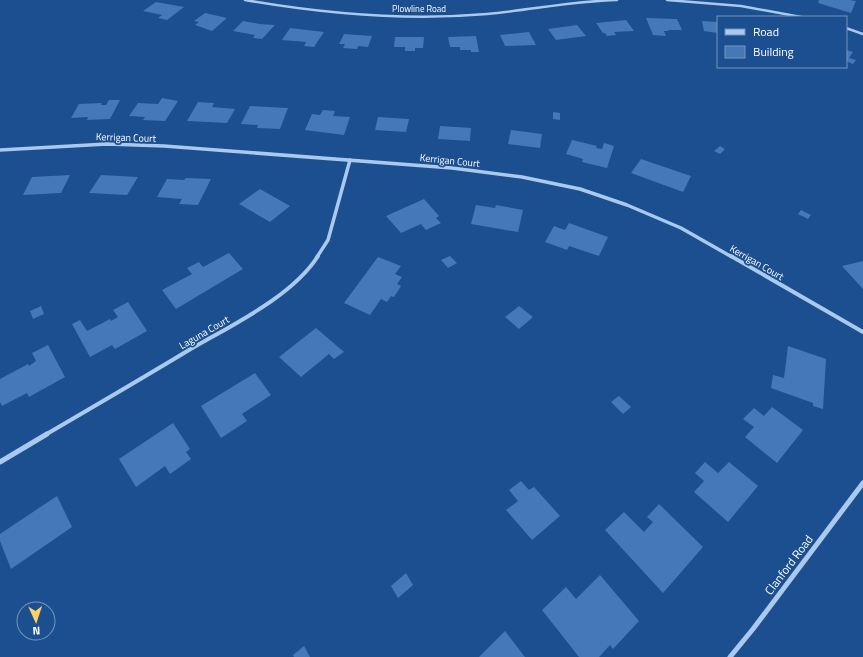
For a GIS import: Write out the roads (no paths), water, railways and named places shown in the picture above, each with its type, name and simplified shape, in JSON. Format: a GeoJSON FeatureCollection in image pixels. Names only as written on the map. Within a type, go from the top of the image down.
{"type":"FeatureCollection","features":[{"type":"Feature","properties":{"kind":"street","name":"Plowline Road"},"geometry":{"type":"LineString","coordinates":[[245,0],[345,15],[429,17],[487,14],[617,0]]}},
{"type":"Feature","properties":{"kind":"street"},"geometry":{"type":"LineString","coordinates":[[562,0],[566,5]]}},
{"type":"Feature","properties":{"kind":"street"},"geometry":{"type":"LineString","coordinates":[[667,0],[741,6],[796,16]]}},
{"type":"Feature","properties":{"kind":"street"},"geometry":{"type":"LineString","coordinates":[[847,28],[863,34]]}},
{"type":"Feature","properties":{"kind":"street","name":"Kerrigan Court"},"geometry":{"type":"LineString","coordinates":[[0,150],[106,144],[350,160],[483,172],[522,177],[580,189],[627,205],[681,228],[863,332]]}},
{"type":"Feature","properties":{"kind":"street","name":"Laguna Court"},"geometry":{"type":"LineString","coordinates":[[0,462],[246,317],[287,290],[311,267],[328,240],[350,160]]}},
{"type":"Feature","properties":{"kind":"street","name":"Clanford Road"},"geometry":{"type":"LineString","coordinates":[[730,657],[753,629],[863,483]]}}]}
